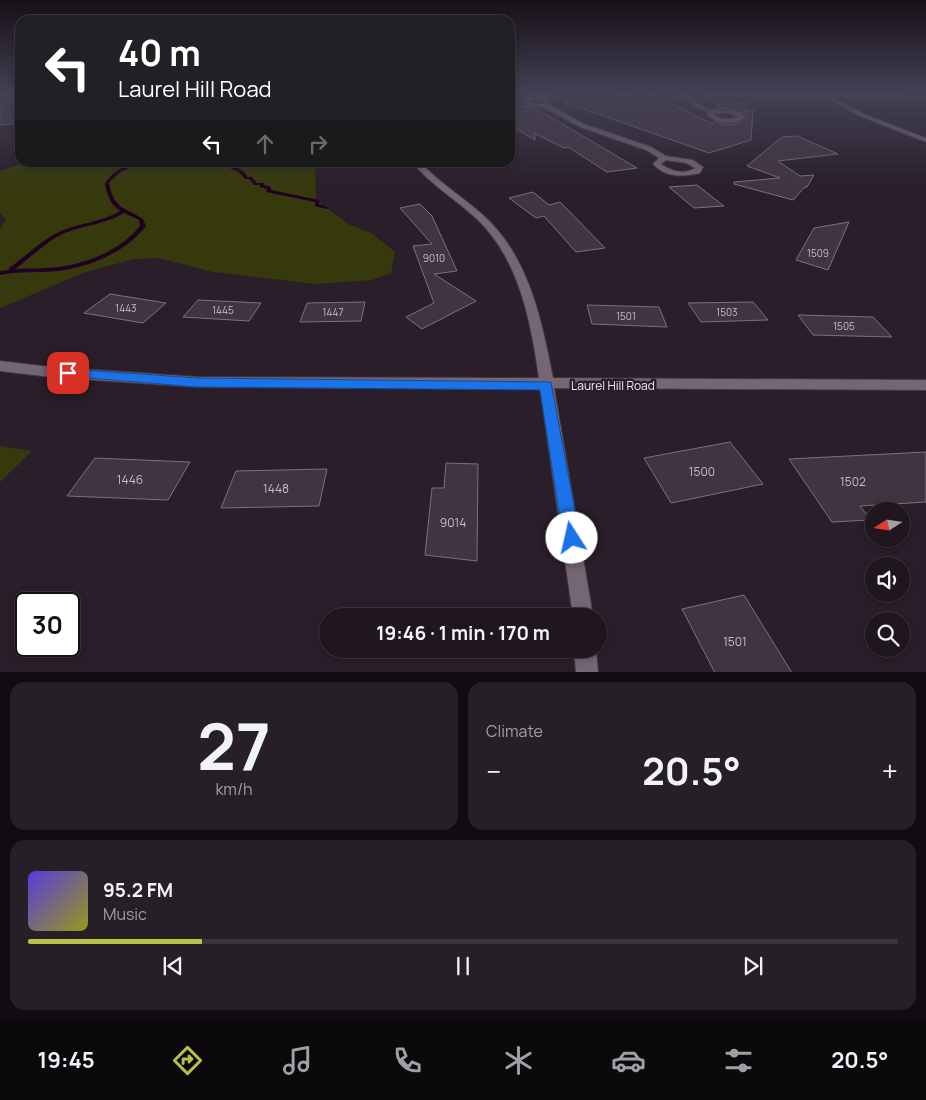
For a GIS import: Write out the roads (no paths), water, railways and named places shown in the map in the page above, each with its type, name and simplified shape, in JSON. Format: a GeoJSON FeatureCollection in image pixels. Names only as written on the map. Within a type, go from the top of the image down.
{"type":"FeatureCollection","features":[{"type":"Feature","properties":{"kind":"street"},"geometry":{"type":"LineString","coordinates":[[585,124],[653,150],[666,158],[683,159],[693,162],[699,167],[697,171],[691,173],[670,172],[657,164],[660,160],[666,158]]}},
{"type":"Feature","properties":{"kind":"street"},"geometry":{"type":"LineString","coordinates":[[886,124],[926,140]]}},
{"type":"Feature","properties":{"kind":"street"},"geometry":{"type":"LineString","coordinates":[[420,167],[431,179],[480,216],[511,256],[522,278],[532,310],[546,385],[582,608]]}},
{"type":"Feature","properties":{"kind":"street","name":"Laurel Hill Road"},"geometry":{"type":"LineString","coordinates":[[0,366],[51,372],[197,382],[546,385],[926,385]]}},
{"type":"Feature","properties":{"kind":"street"},"geometry":{"type":"LineString","coordinates":[[586,658],[587,672]]}},
{"type":"Feature","properties":{"kind":"waterway"},"geometry":{"type":"LineString","coordinates":[[0,273],[51,270],[80,264],[105,255],[137,234],[143,226],[141,219],[118,207],[108,191],[107,183],[125,167]]}},
{"type":"Feature","properties":{"kind":"waterway"},"geometry":{"type":"LineString","coordinates":[[232,167],[240,170],[256,184],[262,184],[262,186],[269,188],[268,191],[317,201],[317,205],[327,208]]}},
{"type":"Feature","properties":{"kind":"waterway"},"geometry":{"type":"LineString","coordinates":[[11,269],[43,244],[63,232],[108,219],[122,212]]}}]}
